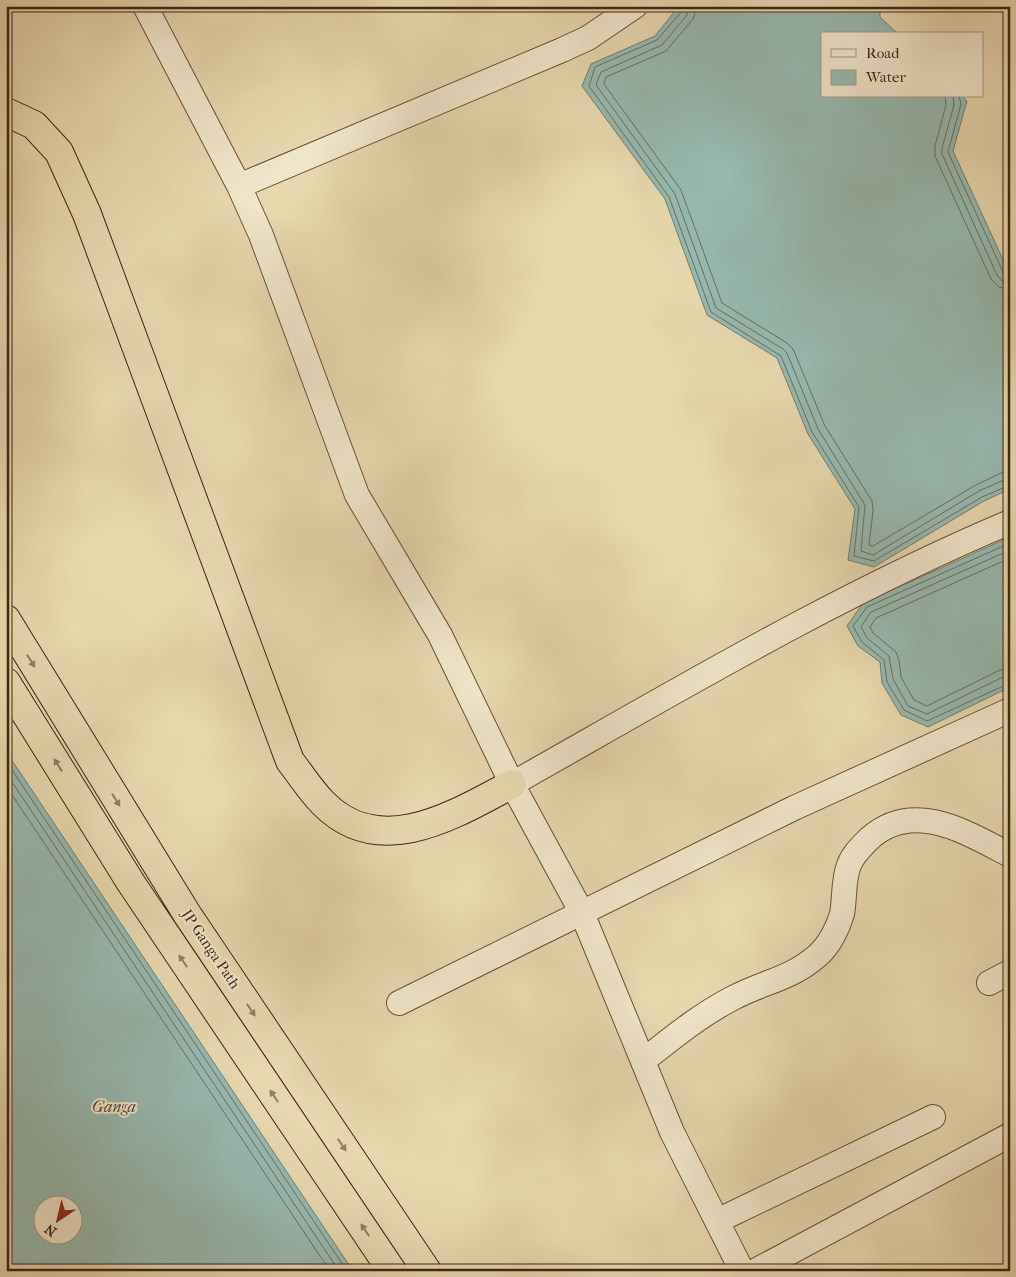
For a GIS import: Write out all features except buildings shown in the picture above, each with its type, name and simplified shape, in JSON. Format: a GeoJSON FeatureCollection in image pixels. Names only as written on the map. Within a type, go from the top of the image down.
{"type":"FeatureCollection","features":[{"type":"Feature","properties":{"kind":"highway"},"geometry":{"type":"LineString","coordinates":[[6,112],[34,125],[59,152],[87,214],[290,761],[323,804],[353,826],[376,831],[406,830],[457,814],[512,784]]}},
{"type":"Feature","properties":{"kind":"highway","name":"JP Ganga Path"},"geometry":{"type":"LineString","coordinates":[[6,619],[187,914],[427,1271]]}},
{"type":"Feature","properties":{"kind":"highway","name":"JP Ganga Path"},"geometry":{"type":"LineString","coordinates":[[6,682],[131,883],[392,1271]]}},
{"type":"Feature","properties":{"kind":"street"},"geometry":{"type":"LineString","coordinates":[[145,6],[239,186],[261,235],[357,495],[440,635],[512,784],[582,913],[672,1132],[742,1271]]}},
{"type":"Feature","properties":{"kind":"street"},"geometry":{"type":"LineString","coordinates":[[239,186],[562,50],[588,38],[636,6]]}},
{"type":"Feature","properties":{"kind":"street"},"geometry":{"type":"LineString","coordinates":[[512,784],[766,640],[948,548],[1010,522]]}},
{"type":"Feature","properties":{"kind":"street"},"geometry":{"type":"LineString","coordinates":[[399,1003],[794,808],[1010,710]]}},
{"type":"Feature","properties":{"kind":"street"},"geometry":{"type":"LineString","coordinates":[[643,1060],[710,1010],[763,983],[798,970],[820,953],[834,933],[842,914],[849,864],[859,848],[881,829],[904,821],[929,821],[958,828],[1010,855]]}},
{"type":"Feature","properties":{"kind":"street"},"geometry":{"type":"LineString","coordinates":[[717,1221],[933,1117]]}},
{"type":"Feature","properties":{"kind":"street"},"geometry":{"type":"LineString","coordinates":[[755,1271],[1010,1135]]}},
{"type":"Feature","properties":{"kind":"water"},"geometry":{"type":"Polygon","coordinates":[[[679,6],[880,6],[880,17],[896,32],[821,32],[821,98],[964,98],[967,101],[953,151],[1010,275],[1010,489],[984,501],[874,567],[848,560],[855,509],[808,434],[777,358],[707,315],[665,199],[582,86],[591,64],[655,36],[679,6]]]}},
{"type":"Feature","properties":{"kind":"water"},"geometry":{"type":"Polygon","coordinates":[[[1010,537],[1010,687],[928,727],[901,715],[882,683],[880,662],[858,646],[847,626],[863,603],[1010,537]]]}},
{"type":"Feature","properties":{"kind":"water","name":"Ganga"},"geometry":{"type":"Polygon","coordinates":[[[6,752],[353,1271],[6,1271],[6,752]]]}}]}
